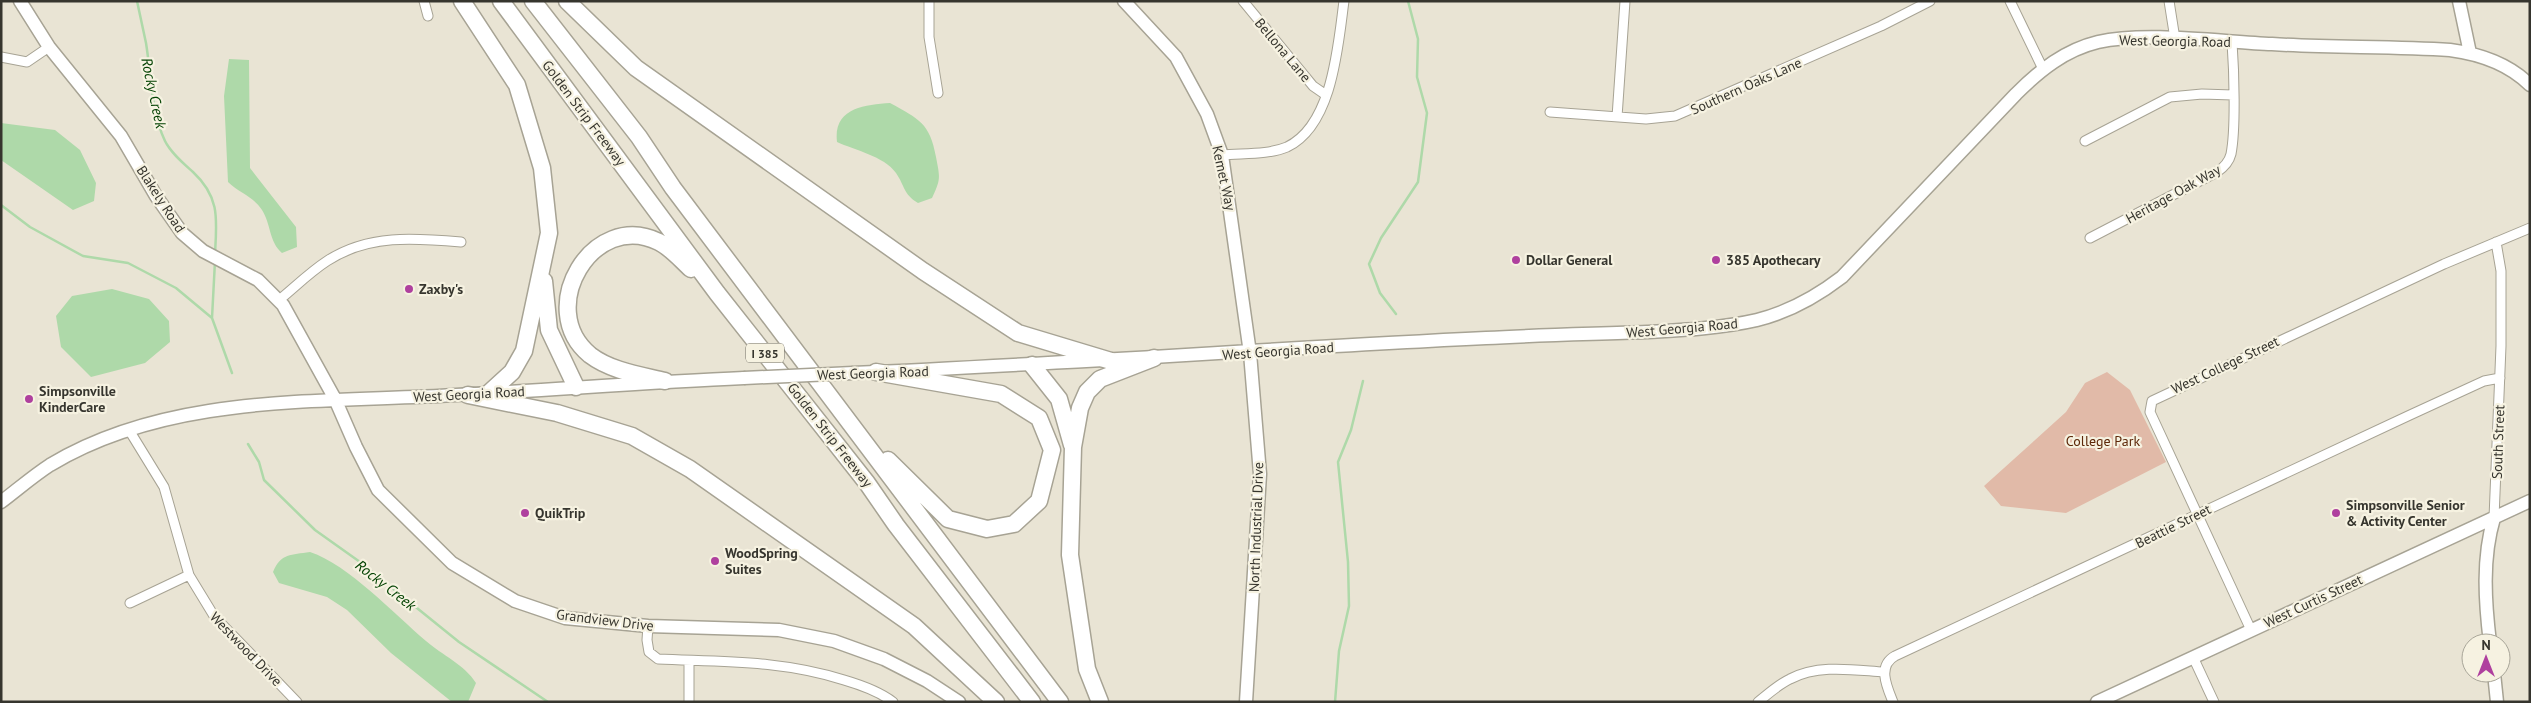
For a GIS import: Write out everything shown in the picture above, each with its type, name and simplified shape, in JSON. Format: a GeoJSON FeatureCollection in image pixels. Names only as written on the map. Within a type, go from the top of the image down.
{"type":"FeatureCollection","features":[{"type":"Feature","properties":{"kind":"highway"},"geometry":{"type":"LineString","coordinates":[[462,1],[517,85],[542,168],[549,233],[524,351],[512,372],[489,393]]}},
{"type":"Feature","properties":{"kind":"highway","name":"Golden Strip Freeway"},"geometry":{"type":"LineString","coordinates":[[501,1],[717,292],[867,483],[932,573],[1032,702]]}},
{"type":"Feature","properties":{"kind":"highway","name":"Golden Strip Freeway"},"geometry":{"type":"LineString","coordinates":[[533,1],[639,137],[673,188],[830,393],[851,425],[1060,702]]}},
{"type":"Feature","properties":{"kind":"highway"},"geometry":{"type":"LineString","coordinates":[[567,1],[636,68],[923,271],[1018,333],[1111,361]]}},
{"type":"Feature","properties":{"kind":"highway"},"geometry":{"type":"LineString","coordinates":[[666,381],[606,364],[590,354],[578,342],[570,321],[568,303],[569,291],[581,263],[592,252],[618,238],[646,238],[668,248],[717,292]]}},
{"type":"Feature","properties":{"kind":"highway"},"geometry":{"type":"LineString","coordinates":[[542,269],[549,330],[576,387]]}},
{"type":"Feature","properties":{"kind":"highway"},"geometry":{"type":"LineString","coordinates":[[1100,702],[1086,669],[1070,555],[1073,447],[1080,408],[1087,392],[1100,379],[1154,358]]}},
{"type":"Feature","properties":{"kind":"highway"},"geometry":{"type":"LineString","coordinates":[[1032,365],[1059,398],[1073,447]]}},
{"type":"Feature","properties":{"kind":"highway"},"geometry":{"type":"LineString","coordinates":[[851,425],[948,519],[987,529],[1014,524],[1039,501],[1052,450],[1039,418],[1001,394],[876,372]]}},
{"type":"Feature","properties":{"kind":"highway"},"geometry":{"type":"LineString","coordinates":[[468,395],[557,413],[632,436],[690,469],[914,626],[996,702]]}},
{"type":"Feature","properties":{"kind":"street","name":"Blakely Road"},"geometry":{"type":"LineString","coordinates":[[20,1],[49,47],[121,136],[176,226],[187,239],[203,251],[258,280],[279,300],[294,321],[335,399]]}},
{"type":"Feature","properties":{"kind":"street"},"geometry":{"type":"LineString","coordinates":[[424,1],[428,16]]}},
{"type":"Feature","properties":{"kind":"street"},"geometry":{"type":"LineString","coordinates":[[929,1],[929,37],[938,93]]}},
{"type":"Feature","properties":{"kind":"street","name":"Kemet Way"},"geometry":{"type":"LineString","coordinates":[[1124,1],[1176,57],[1207,114],[1222,155],[1250,353]]}},
{"type":"Feature","properties":{"kind":"street","name":"Bellona Lane"},"geometry":{"type":"LineString","coordinates":[[1243,1],[1313,86],[1326,95]]}},
{"type":"Feature","properties":{"kind":"street"},"geometry":{"type":"LineString","coordinates":[[1222,155],[1259,152],[1287,147],[1305,133],[1320,110],[1335,66],[1344,1]]}},
{"type":"Feature","properties":{"kind":"street"},"geometry":{"type":"LineString","coordinates":[[1617,117],[1625,1]]}},
{"type":"Feature","properties":{"kind":"street","name":"Southern Oaks Lane"},"geometry":{"type":"LineString","coordinates":[[1550,112],[1658,119],[1689,111],[1881,26],[1930,1]]}},
{"type":"Feature","properties":{"kind":"street"},"geometry":{"type":"LineString","coordinates":[[2010,1],[2043,69]]}},
{"type":"Feature","properties":{"kind":"street"},"geometry":{"type":"LineString","coordinates":[[2169,1],[2175,39]]}},
{"type":"Feature","properties":{"kind":"street"},"geometry":{"type":"LineString","coordinates":[[2459,1],[2470,53]]}},
{"type":"Feature","properties":{"kind":"street","name":"West Georgia Road"},"geometry":{"type":"LineString","coordinates":[[1,502],[50,465],[101,439],[129,430],[162,420],[192,414],[335,399],[468,395],[666,381],[1111,361],[1488,338],[1697,328],[1738,324],[1775,314],[1810,299],[1848,272],[2016,94],[2043,69],[2056,59],[2098,42],[2129,38],[2438,49],[2470,53],[2502,64],[2519,74],[2530,85]]}},
{"type":"Feature","properties":{"kind":"street","name":"Heritage Oak Way"},"geometry":{"type":"LineString","coordinates":[[2090,238],[2222,169],[2231,154],[2232,42]]}},
{"type":"Feature","properties":{"kind":"street"},"geometry":{"type":"LineString","coordinates":[[1,57],[27,62],[49,47]]}},
{"type":"Feature","properties":{"kind":"street"},"geometry":{"type":"LineString","coordinates":[[2085,141],[2170,97],[2202,94],[2233,95]]}},
{"type":"Feature","properties":{"kind":"street","name":"West College Street"},"geometry":{"type":"LineString","coordinates":[[2251,630],[2150,412],[2152,401],[2530,228]]}},
{"type":"Feature","properties":{"kind":"street"},"geometry":{"type":"LineString","coordinates":[[279,300],[328,261],[363,244],[398,238],[461,242]]}},
{"type":"Feature","properties":{"kind":"street","name":"South Street"},"geometry":{"type":"LineString","coordinates":[[2489,633],[2486,583],[2489,539],[2494,518],[2500,378],[2501,271],[2496,242]]}},
{"type":"Feature","properties":{"kind":"street","name":"North Industrial Drive"},"geometry":{"type":"LineString","coordinates":[[1246,702],[1260,474],[1250,353]]}},
{"type":"Feature","properties":{"kind":"street","name":"Beattie Street"},"geometry":{"type":"LineString","coordinates":[[1884,672],[1888,661],[1895,656],[2484,381],[2500,378]]}},
{"type":"Feature","properties":{"kind":"street","name":"Grandview Drive"},"geometry":{"type":"LineString","coordinates":[[335,399],[356,447],[378,490],[452,563],[514,601],[565,618],[648,626],[779,630],[834,641],[884,659],[927,680],[959,702]]}},
{"type":"Feature","properties":{"kind":"street","name":"Westwood Drive"},"geometry":{"type":"LineString","coordinates":[[129,430],[164,487],[189,574],[214,616],[297,702]]}},
{"type":"Feature","properties":{"kind":"street","name":"West Curtis Street"},"geometry":{"type":"LineString","coordinates":[[2097,702],[2530,501]]}},
{"type":"Feature","properties":{"kind":"street"},"geometry":{"type":"LineString","coordinates":[[130,603],[189,574]]}},
{"type":"Feature","properties":{"kind":"street"},"geometry":{"type":"LineString","coordinates":[[648,626],[646,640],[649,652],[658,659],[769,663],[818,671],[881,694],[893,702]]}},
{"type":"Feature","properties":{"kind":"street"},"geometry":{"type":"LineString","coordinates":[[2193,657],[2214,702]]}},
{"type":"Feature","properties":{"kind":"street"},"geometry":{"type":"LineString","coordinates":[[689,660],[689,702]]}},
{"type":"Feature","properties":{"kind":"street"},"geometry":{"type":"LineString","coordinates":[[1758,702],[1788,679],[1811,671],[1836,669],[1884,672],[1893,702]]}},
{"type":"Feature","properties":{"kind":"street"},"geometry":{"type":"LineString","coordinates":[[2495,683],[2497,702]]}},
{"type":"Feature","properties":{"kind":"street"},"geometry":{"type":"LineString","coordinates":[[874,702],[881,694]]}},
{"type":"Feature","properties":{"kind":"green space","name":"College Park"},"geometry":{"type":"Polygon","coordinates":[[[2107,372],[2130,390],[2166,462],[2066,513],[2001,506],[1984,486],[2066,412],[2085,383],[2107,372]]]}},
{"type":"Feature","properties":{"kind":"shaded area"},"geometry":{"type":"Polygon","coordinates":[[[229,59],[249,60],[250,168],[296,227],[297,247],[282,253],[272,238],[262,210],[250,198],[228,182],[224,96],[229,59]]]}},
{"type":"Feature","properties":{"kind":"shaded area"},"geometry":{"type":"Polygon","coordinates":[[[890,103],[916,118],[922,123],[930,136],[939,174],[937,187],[932,198],[918,203],[905,190],[891,167],[877,158],[837,142],[837,131],[845,115],[861,107],[890,103]]]}},
{"type":"Feature","properties":{"kind":"shaded area"},"geometry":{"type":"Polygon","coordinates":[[[1,123],[55,130],[80,150],[96,183],[94,201],[73,210],[1,160],[1,123]]]}},
{"type":"Feature","properties":{"kind":"shaded area"},"geometry":{"type":"Polygon","coordinates":[[[112,289],[149,299],[169,321],[170,342],[145,363],[91,377],[61,347],[56,316],[72,296],[112,289]]]}},
{"type":"Feature","properties":{"kind":"shaded area"},"geometry":{"type":"Polygon","coordinates":[[[310,552],[325,558],[371,591],[432,646],[460,665],[476,683],[468,702],[452,702],[391,653],[347,610],[327,597],[279,583],[273,572],[279,561],[287,556],[310,552]]]}},
{"type":"Feature","properties":{"kind":"waterway","name":"Rocky Creek"},"geometry":{"type":"LineString","coordinates":[[137,1],[146,43],[154,105],[160,130],[170,150],[202,181],[208,190],[215,209],[215,253]]}},
{"type":"Feature","properties":{"kind":"waterway"},"geometry":{"type":"LineString","coordinates":[[1396,314],[1380,293],[1369,264],[1381,238],[1418,182],[1427,113],[1417,77],[1418,39],[1408,1]]}},
{"type":"Feature","properties":{"kind":"waterway"},"geometry":{"type":"LineString","coordinates":[[1,205],[30,227],[83,256],[128,263],[176,288],[212,318]]}},
{"type":"Feature","properties":{"kind":"waterway","name":"Rocky Creek"},"geometry":{"type":"LineString","coordinates":[[215,261],[212,318],[232,373]]}},
{"type":"Feature","properties":{"kind":"waterway"},"geometry":{"type":"LineString","coordinates":[[1335,702],[1339,651],[1349,606],[1348,562],[1338,462],[1351,430],[1363,381]]}},
{"type":"Feature","properties":{"kind":"waterway","name":"Rocky Creek"},"geometry":{"type":"LineString","coordinates":[[248,444],[259,462],[264,480],[315,530],[360,562],[459,642],[548,702]]}},
{"type":"Feature","properties":{"kind":"place","name":"Dollar General"},"geometry":{"type":"Point","coordinates":[1516,260]}},
{"type":"Feature","properties":{"kind":"place","name":"385 Apothecary"},"geometry":{"type":"Point","coordinates":[1716,260]}},
{"type":"Feature","properties":{"kind":"place","name":"Zaxby's"},"geometry":{"type":"Point","coordinates":[409,289]}},
{"type":"Feature","properties":{"kind":"place","name":"Simpsonville KinderCare"},"geometry":{"type":"Point","coordinates":[29,399]}},
{"type":"Feature","properties":{"kind":"place","name":"QuikTrip"},"geometry":{"type":"Point","coordinates":[525,513]}},
{"type":"Feature","properties":{"kind":"place","name":"Simpsonville Senior & Activity Center"},"geometry":{"type":"Point","coordinates":[2336,513]}},
{"type":"Feature","properties":{"kind":"place","name":"WoodSpring Suites"},"geometry":{"type":"Point","coordinates":[715,561]}}]}
